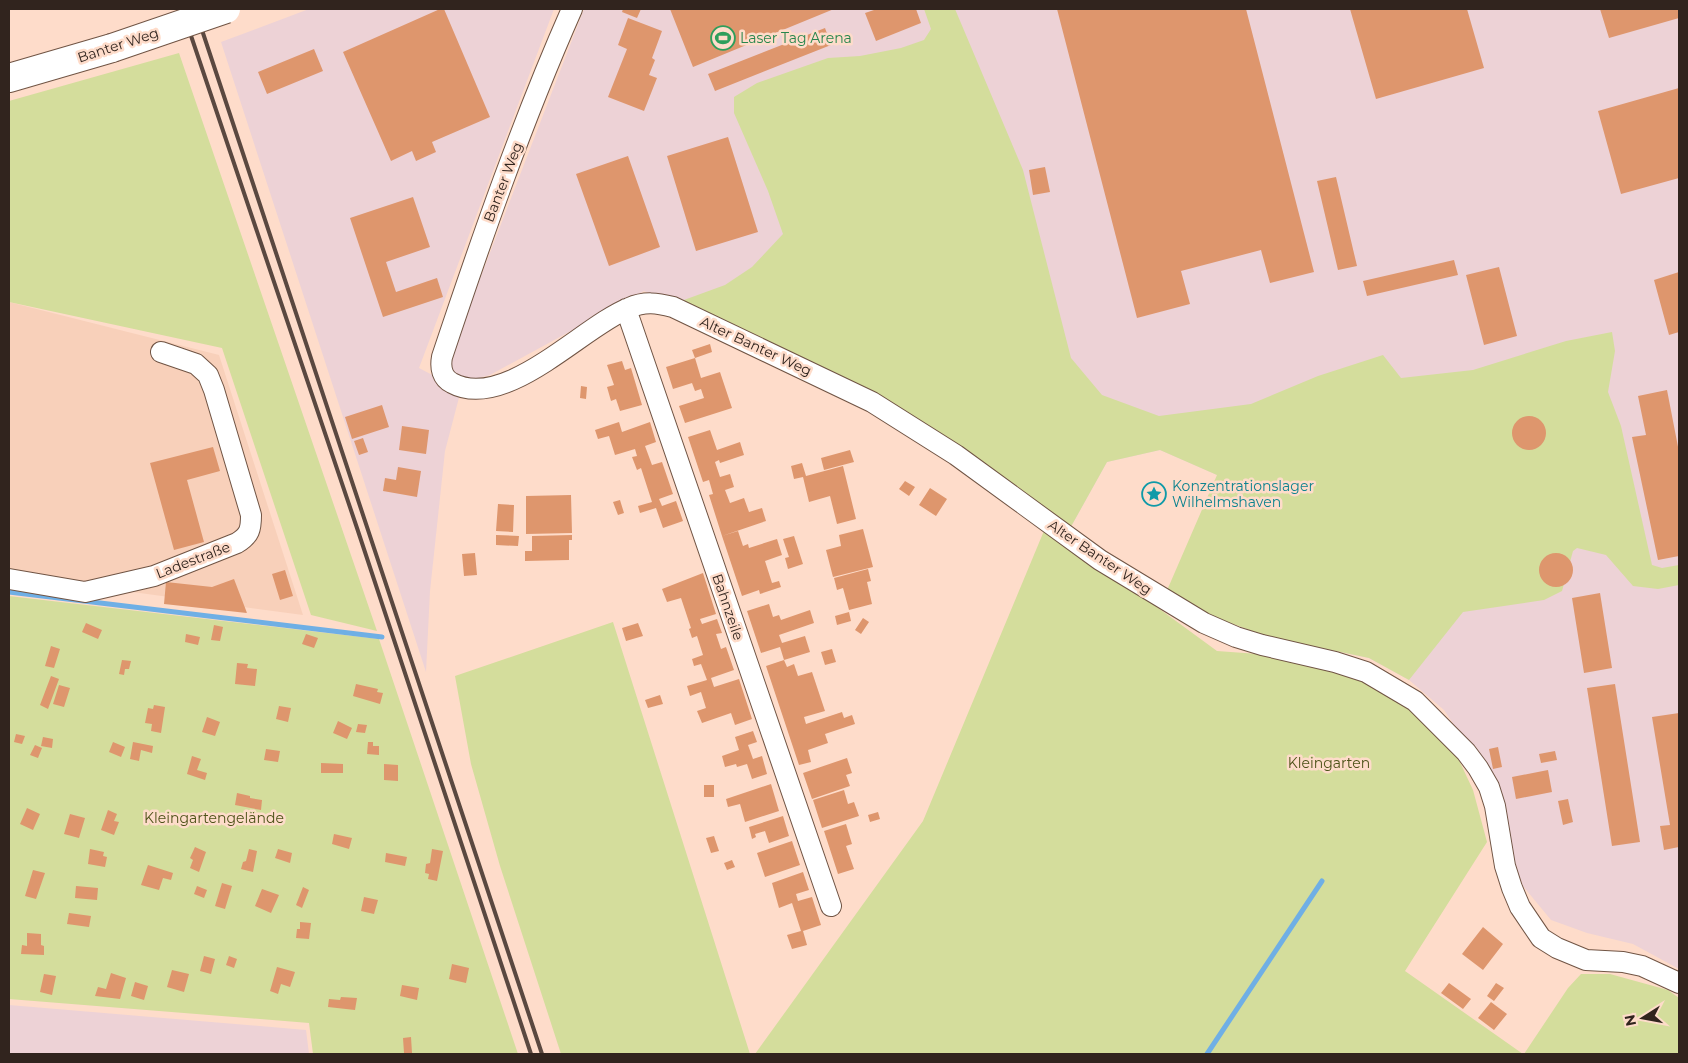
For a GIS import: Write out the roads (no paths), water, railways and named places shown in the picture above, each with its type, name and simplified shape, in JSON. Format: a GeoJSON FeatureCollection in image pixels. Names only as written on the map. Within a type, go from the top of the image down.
{"type":"FeatureCollection","features":[{"type":"Feature","properties":{"kind":"street","name":"Banter Weg"},"geometry":{"type":"LineString","coordinates":[[9,78],[112,48],[226,9]]}},
{"type":"Feature","properties":{"kind":"street","name":"Banter Weg"},"geometry":{"type":"LineString","coordinates":[[442,357],[477,251],[549,60],[572,9]]}},
{"type":"Feature","properties":{"kind":"street","name":"Alter Banter Weg"},"geometry":{"type":"LineString","coordinates":[[442,357],[440,366],[442,373],[448,381],[471,390],[497,385],[517,378],[546,362],[594,328],[626,309],[648,302],[674,307],[872,402],[956,455],[1100,560],[1204,623],[1236,637],[1262,645],[1335,662],[1366,672],[1415,701],[1466,752],[1489,787],[1495,806],[1505,866],[1512,888],[1520,907],[1541,938],[1557,948],[1586,960],[1623,962],[1642,966],[1679,982]]}},
{"type":"Feature","properties":{"kind":"street","name":"Bahnzeile"},"geometry":{"type":"LineString","coordinates":[[626,309],[831,906]]}},
{"type":"Feature","properties":{"kind":"street","name":"Ladestraße"},"geometry":{"type":"LineString","coordinates":[[9,579],[85,592],[154,576],[237,543],[248,534],[251,529],[251,514],[208,375],[196,364],[161,352]]}},
{"type":"Feature","properties":{"kind":"waterway"},"geometry":{"type":"LineString","coordinates":[[9,592],[382,637]]}},
{"type":"Feature","properties":{"kind":"waterway"},"geometry":{"type":"LineString","coordinates":[[1207,1054],[1322,881]]}},
{"type":"Feature","properties":{"kind":"railway"},"geometry":{"type":"LineString","coordinates":[[182,9],[358,531],[531,1054]]}},
{"type":"Feature","properties":{"kind":"railway"},"geometry":{"type":"LineString","coordinates":[[195,9],[542,1054]]}},
{"type":"Feature","properties":{"kind":"place","name":"Laser Tag Arena"},"geometry":{"type":"Point","coordinates":[723,38]}},
{"type":"Feature","properties":{"kind":"place","name":"Konzentrationslager Wilhelmshaven"},"geometry":{"type":"Point","coordinates":[1154,494]}},
{"type":"Feature","properties":{"kind":"park label","name":"Kleingarten"},"geometry":{"type":"Point","coordinates":[1329,763]}},
{"type":"Feature","properties":{"kind":"park label","name":"Kleingartengelände"},"geometry":{"type":"Point","coordinates":[214,818]}}]}
